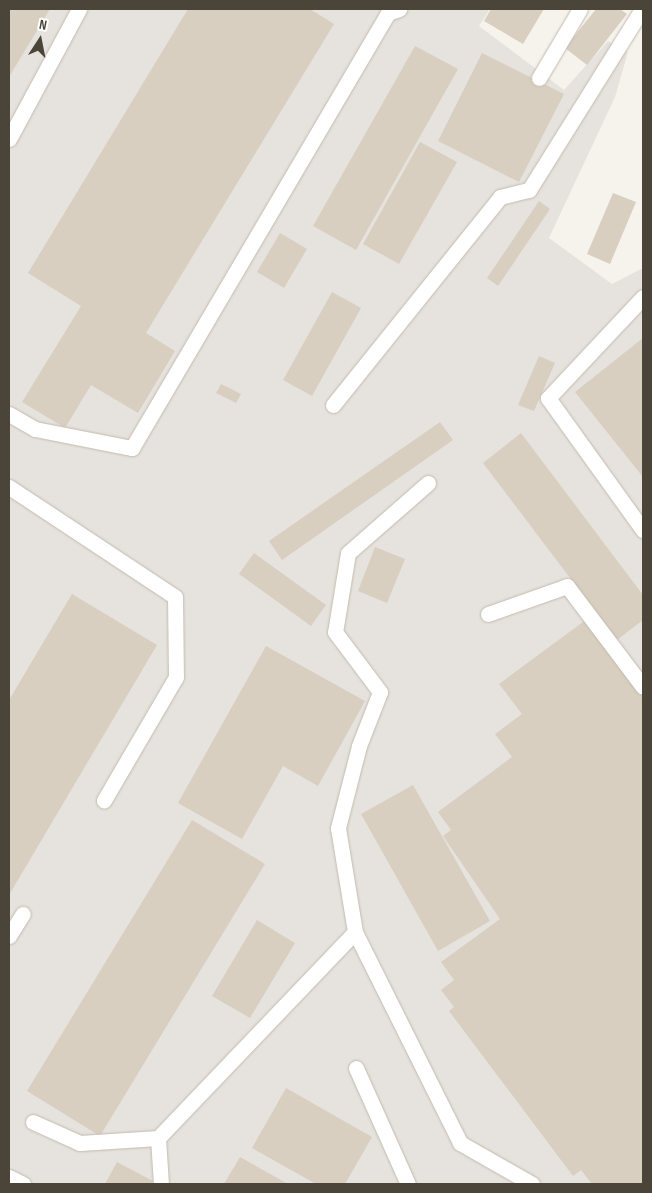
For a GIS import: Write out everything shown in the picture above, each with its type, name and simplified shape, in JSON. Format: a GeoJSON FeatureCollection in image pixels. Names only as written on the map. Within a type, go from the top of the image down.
{"type":"FeatureCollection","features":[{"type":"Feature","properties":{"kind":"lane"},"geometry":{"type":"LineString","coordinates":[[9,139],[79,9]]}},
{"type":"Feature","properties":{"kind":"lane"},"geometry":{"type":"LineString","coordinates":[[9,414],[35,429],[132,448],[388,12],[399,9]]}},
{"type":"Feature","properties":{"kind":"lane"},"geometry":{"type":"LineString","coordinates":[[539,78],[580,9]]}},
{"type":"Feature","properties":{"kind":"lane"},"geometry":{"type":"LineString","coordinates":[[333,405],[500,197],[529,190],[640,15]]}},
{"type":"Feature","properties":{"kind":"lane"},"geometry":{"type":"LineString","coordinates":[[643,297],[548,398],[643,530]]}},
{"type":"Feature","properties":{"kind":"lane"},"geometry":{"type":"LineString","coordinates":[[428,483],[348,553],[335,632],[380,692],[359,746],[338,828],[355,932],[460,1143],[532,1184]]}},
{"type":"Feature","properties":{"kind":"lane"},"geometry":{"type":"LineString","coordinates":[[9,487],[175,598],[176,677],[104,800]]}},
{"type":"Feature","properties":{"kind":"lane"},"geometry":{"type":"LineString","coordinates":[[488,614],[567,586],[643,687]]}},
{"type":"Feature","properties":{"kind":"lane"},"geometry":{"type":"LineString","coordinates":[[9,936],[23,914]]}},
{"type":"Feature","properties":{"kind":"lane"},"geometry":{"type":"LineString","coordinates":[[33,1122],[80,1143],[158,1138],[355,932]]}},
{"type":"Feature","properties":{"kind":"lane"},"geometry":{"type":"LineString","coordinates":[[356,1068],[408,1184]]}},
{"type":"Feature","properties":{"kind":"lane"},"geometry":{"type":"LineString","coordinates":[[158,1138],[161,1184]]}},
{"type":"Feature","properties":{"kind":"lane"},"geometry":{"type":"LineString","coordinates":[[9,1176],[23,1184]]}},
{"type":"Feature","properties":{"kind":"shaded area"},"geometry":{"type":"Polygon","coordinates":[[[9,9],[490,9],[479,26],[564,90],[608,41],[628,52],[615,97],[549,238],[612,284],[643,268],[643,1184],[9,1184],[9,9]]]}},
{"type":"Feature","properties":{"kind":"building"},"geometry":{"type":"Polygon","coordinates":[[[9,9],[50,9],[9,77],[9,9]]]}},
{"type":"Feature","properties":{"kind":"building"},"geometry":{"type":"Polygon","coordinates":[[[188,9],[310,9],[334,24],[146,333],[175,351],[138,413],[91,385],[65,428],[22,402],[81,306],[28,273],[188,9]]]}},
{"type":"Feature","properties":{"kind":"building"},"geometry":{"type":"Polygon","coordinates":[[[491,9],[544,9],[523,44],[484,21],[491,9]]]}},
{"type":"Feature","properties":{"kind":"building"},"geometry":{"type":"Polygon","coordinates":[[[596,9],[620,9],[627,14],[587,65],[565,48],[596,9]]]}},
{"type":"Feature","properties":{"kind":"building"},"geometry":{"type":"Polygon","coordinates":[[[415,46],[458,69],[356,250],[313,226],[415,46]]]}},
{"type":"Feature","properties":{"kind":"building"},"geometry":{"type":"Polygon","coordinates":[[[482,53],[564,94],[519,182],[438,141],[482,53]]]}},
{"type":"Feature","properties":{"kind":"building"},"geometry":{"type":"Polygon","coordinates":[[[420,142],[457,162],[399,264],[363,244],[420,142]]]}},
{"type":"Feature","properties":{"kind":"building"},"geometry":{"type":"Polygon","coordinates":[[[613,193],[636,202],[610,264],[587,254],[613,193]]]}},
{"type":"Feature","properties":{"kind":"building"},"geometry":{"type":"Polygon","coordinates":[[[539,201],[550,209],[498,286],[487,278],[539,201]]]}},
{"type":"Feature","properties":{"kind":"building"},"geometry":{"type":"Polygon","coordinates":[[[280,233],[307,249],[284,288],[257,272],[280,233]]]}},
{"type":"Feature","properties":{"kind":"building"},"geometry":{"type":"Polygon","coordinates":[[[332,292],[361,308],[312,396],[283,380],[332,292]]]}},
{"type":"Feature","properties":{"kind":"building"},"geometry":{"type":"Polygon","coordinates":[[[643,338],[643,477],[575,392],[643,338]]]}},
{"type":"Feature","properties":{"kind":"building"},"geometry":{"type":"Polygon","coordinates":[[[539,356],[555,363],[534,411],[518,405],[539,356]]]}},
{"type":"Feature","properties":{"kind":"building"},"geometry":{"type":"Polygon","coordinates":[[[221,384],[241,394],[236,403],[216,393],[221,384]]]}},
{"type":"Feature","properties":{"kind":"building"},"geometry":{"type":"Polygon","coordinates":[[[440,422],[453,440],[282,560],[269,541],[440,422]]]}},
{"type":"Feature","properties":{"kind":"building"},"geometry":{"type":"Polygon","coordinates":[[[521,433],[643,595],[643,620],[617,640],[483,463],[521,433]]]}},
{"type":"Feature","properties":{"kind":"building"},"geometry":{"type":"Polygon","coordinates":[[[375,547],[405,559],[387,603],[358,591],[375,547]]]}},
{"type":"Feature","properties":{"kind":"building"},"geometry":{"type":"Polygon","coordinates":[[[254,553],[326,605],[311,626],[239,574],[254,553]]]}},
{"type":"Feature","properties":{"kind":"building"},"geometry":{"type":"Polygon","coordinates":[[[72,594],[157,645],[9,895],[9,700],[72,594]]]}},
{"type":"Feature","properties":{"kind":"building"},"geometry":{"type":"Polygon","coordinates":[[[587,619],[643,694],[643,1184],[592,1184],[581,1170],[573,1176],[449,1011],[454,1007],[441,990],[454,980],[441,962],[500,919],[443,836],[451,830],[438,812],[512,757],[495,734],[522,714],[499,684],[587,619]]]}},
{"type":"Feature","properties":{"kind":"building"},"geometry":{"type":"Polygon","coordinates":[[[266,646],[365,701],[318,786],[283,766],[242,839],[178,803],[266,646]]]}},
{"type":"Feature","properties":{"kind":"building"},"geometry":{"type":"Polygon","coordinates":[[[413,785],[490,921],[438,951],[361,814],[413,785]]]}},
{"type":"Feature","properties":{"kind":"building"},"geometry":{"type":"Polygon","coordinates":[[[192,820],[265,864],[100,1136],[27,1091],[192,820]]]}},
{"type":"Feature","properties":{"kind":"building"},"geometry":{"type":"Polygon","coordinates":[[[257,920],[295,943],[250,1018],[212,996],[257,920]]]}},
{"type":"Feature","properties":{"kind":"building"},"geometry":{"type":"Polygon","coordinates":[[[286,1088],[372,1137],[345,1184],[316,1184],[252,1148],[286,1088]]]}},
{"type":"Feature","properties":{"kind":"building"},"geometry":{"type":"Polygon","coordinates":[[[240,1157],[288,1184],[224,1184],[240,1157]]]}},
{"type":"Feature","properties":{"kind":"building"},"geometry":{"type":"Polygon","coordinates":[[[117,1162],[153,1181],[151,1184],[105,1184],[117,1162]]]}}]}
